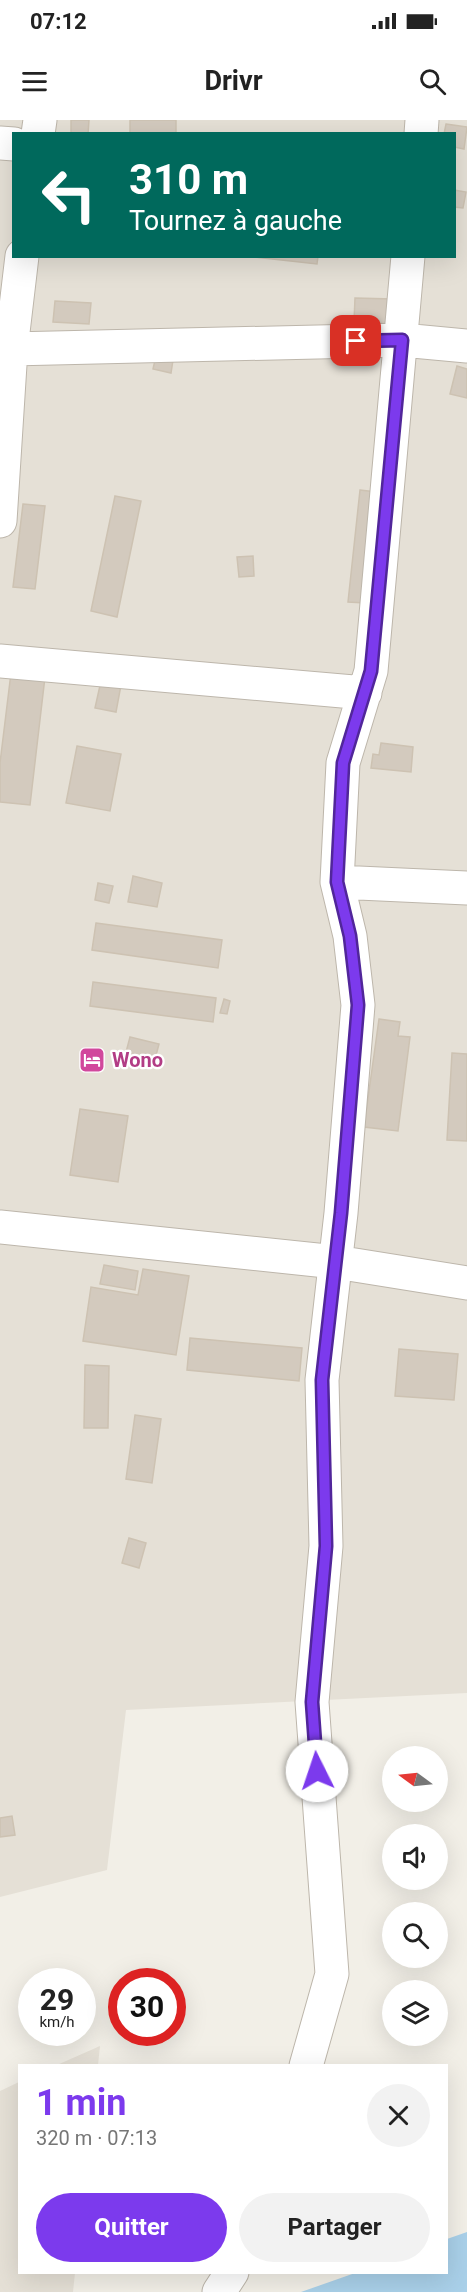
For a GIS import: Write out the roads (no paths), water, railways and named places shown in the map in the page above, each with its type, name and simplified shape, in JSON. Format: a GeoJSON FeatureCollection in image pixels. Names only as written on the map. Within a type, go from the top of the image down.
{"type":"FeatureCollection","features":[{"type":"Feature","properties":{"kind":"street"},"geometry":{"type":"LineString","coordinates":[[0,520],[11,348],[22,258]]}},
{"type":"Feature","properties":{"kind":"street"},"geometry":{"type":"LineString","coordinates":[[307,2064],[332,1974],[312,1702],[326,1546],[322,1380],[336,1262],[358,1005],[350,936],[337,882],[343,763],[371,671],[408,258]]}},
{"type":"Feature","properties":{"kind":"street"},"geometry":{"type":"LineString","coordinates":[[11,348],[402,340],[467,346]]}},
{"type":"Feature","properties":{"kind":"street"},"geometry":{"type":"LineString","coordinates":[[0,661],[365,693]]}},
{"type":"Feature","properties":{"kind":"street"},"geometry":{"type":"LineString","coordinates":[[337,882],[467,888]]}},
{"type":"Feature","properties":{"kind":"street"},"geometry":{"type":"LineString","coordinates":[[0,1227],[336,1262],[467,1283]]}},
{"type":"Feature","properties":{"kind":"street"},"geometry":{"type":"LineString","coordinates":[[219,2292],[231,2274]]}},
{"type":"Feature","properties":{"kind":"water"},"geometry":{"type":"Polygon","coordinates":[[[467,2232],[467,2292],[301,2292],[352,2274],[448,2274],[448,2239],[467,2232]]]}},
{"type":"Feature","properties":{"kind":"place","name":"Wono"},"geometry":{"type":"Point","coordinates":[92,1060]}}]}
